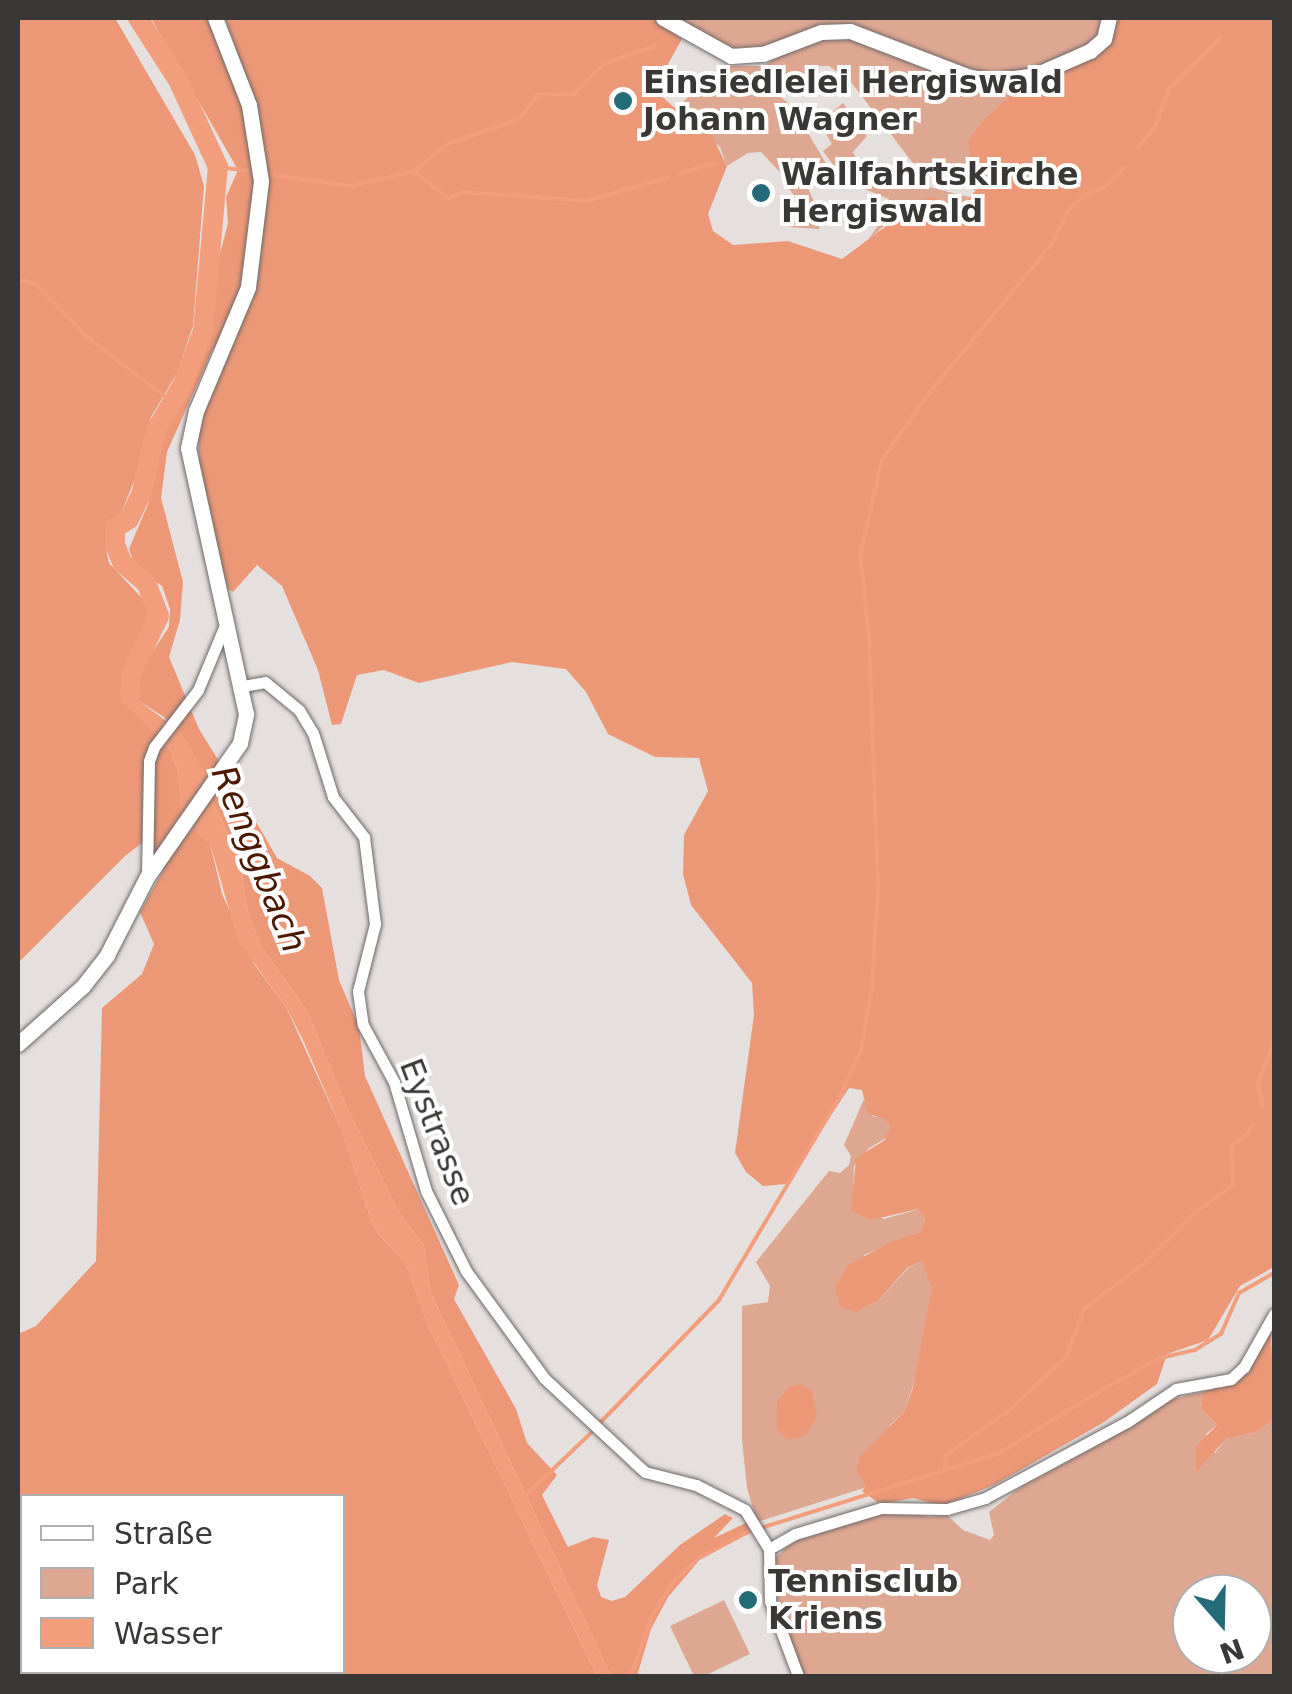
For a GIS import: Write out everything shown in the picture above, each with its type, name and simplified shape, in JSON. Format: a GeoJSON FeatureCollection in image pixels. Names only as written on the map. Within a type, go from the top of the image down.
{"type":"FeatureCollection","features":[{"type":"Feature","properties":{"kind":"street"},"geometry":{"type":"LineString","coordinates":[[18,1044],[95,971],[147,877],[240,743],[246,714],[243,686],[188,448],[189,432],[248,287],[261,173],[249,104],[216,18]]}},
{"type":"Feature","properties":{"kind":"street"},"geometry":{"type":"LineString","coordinates":[[663,18],[731,56],[764,54],[811,34],[840,30],[992,81],[1036,74],[1090,51],[1104,39],[1109,18]]}},
{"type":"Feature","properties":{"kind":"street"},"geometry":{"type":"LineString","coordinates":[[147,877],[148,762],[154,747],[211,664],[227,620]]}},
{"type":"Feature","properties":{"kind":"street","name":"Eystrasse"},"geometry":{"type":"LineString","coordinates":[[243,686],[266,682],[299,710],[314,732],[332,797],[364,837],[376,924],[358,991],[362,1025],[394,1082],[426,1190],[466,1271],[544,1378],[634,1464],[653,1474],[696,1485],[745,1510],[769,1549]]}},
{"type":"Feature","properties":{"kind":"street"},"geometry":{"type":"LineString","coordinates":[[798,1676],[770,1601],[769,1549],[795,1534],[882,1508],[947,1509],[984,1498],[1127,1422],[1176,1389],[1232,1379],[1274,1314]]}},
{"type":"Feature","properties":{"kind":"green space"},"geometry":{"type":"Polygon","coordinates":[[[681,18],[1104,18],[1104,22],[1094,42],[1035,70],[988,77],[862,31],[740,50],[682,25],[681,18]]]}},
{"type":"Feature","properties":{"kind":"green space"},"geometry":{"type":"Polygon","coordinates":[[[844,36],[960,78],[1025,82],[969,141],[976,190],[936,181],[936,174],[912,162],[851,82],[829,66],[806,66],[807,73],[747,82],[730,72],[728,66],[763,66],[808,40],[844,36]]]}},
{"type":"Feature","properties":{"kind":"green space"},"geometry":{"type":"Polygon","coordinates":[[[720,80],[735,88],[770,89],[792,106],[837,182],[806,184],[821,217],[819,229],[790,227],[806,210],[789,189],[792,185],[761,152],[748,153],[727,166],[720,147],[676,109],[699,86],[720,80]]]}},
{"type":"Feature","properties":{"kind":"green space"},"geometry":{"type":"Polygon","coordinates":[[[843,103],[867,136],[853,152],[861,169],[875,175],[896,166],[925,186],[969,197],[962,205],[932,197],[908,214],[895,216],[868,240],[889,210],[885,206],[889,199],[845,181],[823,151],[832,144],[817,118],[810,121],[804,108],[813,108],[824,119],[843,103]]]}},
{"type":"Feature","properties":{"kind":"green space"},"geometry":{"type":"Polygon","coordinates":[[[864,1099],[872,1116],[886,1118],[890,1128],[888,1137],[869,1148],[854,1166],[853,1197],[884,1219],[919,1209],[925,1218],[920,1232],[864,1255],[857,1312],[879,1300],[908,1268],[922,1261],[926,1264],[932,1288],[921,1363],[904,1412],[890,1425],[867,1487],[757,1522],[747,1488],[742,1440],[742,1306],[768,1302],[770,1286],[756,1262],[829,1171],[840,1173],[849,1165],[851,1156],[844,1145],[864,1099]]]}},
{"type":"Feature","properties":{"kind":"green space"},"geometry":{"type":"Polygon","coordinates":[[[1203,1392],[1201,1409],[1217,1425],[1206,1434],[1215,1453],[1226,1439],[1256,1432],[1274,1420],[1274,1676],[803,1676],[772,1581],[775,1559],[791,1542],[889,1512],[947,1515],[963,1530],[990,1540],[994,1535],[989,1512],[1021,1487],[1108,1440],[1167,1400],[1203,1392]]]}},
{"type":"Feature","properties":{"kind":"green space"},"geometry":{"type":"Polygon","coordinates":[[[724,1600],[750,1654],[704,1676],[694,1676],[670,1626],[724,1600]]]}},
{"type":"Feature","properties":{"kind":"shaded area"},"geometry":{"type":"Polygon","coordinates":[[[18,18],[115,18],[195,155],[204,186],[193,326],[177,373],[151,417],[135,479],[106,549],[109,563],[153,610],[153,620],[125,667],[151,729],[168,746],[178,771],[182,813],[152,859],[152,849],[142,843],[125,856],[18,963],[18,18]]]}},
{"type":"Feature","properties":{"kind":"shaded area"},"geometry":{"type":"Polygon","coordinates":[[[151,18],[211,18],[249,121],[257,174],[243,281],[220,346],[213,349],[167,452],[161,498],[183,582],[180,620],[169,657],[199,729],[220,763],[208,778],[164,717],[139,701],[135,690],[141,669],[169,627],[170,609],[162,586],[136,568],[129,549],[149,502],[163,426],[210,332],[217,265],[228,223],[226,197],[238,170],[151,18]]]}},
{"type":"Feature","properties":{"kind":"shaded area"},"geometry":{"type":"Polygon","coordinates":[[[225,18],[653,18],[682,39],[668,64],[674,76],[658,93],[676,109],[705,121],[727,166],[708,214],[713,231],[733,245],[788,241],[842,259],[921,200],[932,197],[962,205],[976,190],[968,141],[982,122],[1025,82],[1107,41],[1118,18],[1274,18],[1274,1267],[1240,1286],[1208,1340],[1167,1354],[1157,1384],[1104,1422],[996,1484],[943,1506],[913,1498],[880,1504],[862,1491],[866,1486],[856,1470],[861,1455],[904,1412],[913,1388],[932,1288],[922,1261],[907,1268],[879,1300],[857,1312],[841,1308],[835,1287],[848,1265],[920,1232],[925,1218],[918,1209],[871,1220],[851,1211],[856,1158],[885,1140],[890,1128],[886,1119],[868,1114],[862,1090],[849,1088],[786,1184],[763,1186],[746,1172],[735,1153],[754,1015],[752,983],[691,905],[683,874],[684,835],[708,791],[699,758],[655,757],[608,734],[586,692],[566,669],[512,662],[419,683],[384,670],[357,675],[341,724],[332,725],[318,670],[282,586],[257,565],[233,592],[227,588],[199,465],[198,416],[256,287],[267,165],[251,92],[225,18]]]}},
{"type":"Feature","properties":{"kind":"shaded area"},"geometry":{"type":"Polygon","coordinates":[[[229,775],[277,858],[310,876],[322,888],[339,980],[359,1027],[365,1076],[459,1285],[454,1299],[516,1409],[527,1443],[557,1475],[542,1495],[568,1547],[593,1537],[609,1540],[597,1585],[601,1597],[612,1601],[625,1597],[680,1545],[725,1514],[733,1518],[714,1538],[748,1522],[751,1528],[695,1560],[697,1563],[668,1597],[651,1629],[637,1676],[611,1676],[430,1291],[424,1246],[399,1213],[345,1103],[307,1011],[261,946],[248,913],[238,854],[211,799],[229,775]]]}},
{"type":"Feature","properties":{"kind":"shaded area"},"geometry":{"type":"Polygon","coordinates":[[[195,831],[210,843],[222,894],[254,964],[286,1007],[341,1128],[370,1217],[379,1235],[405,1262],[429,1327],[597,1676],[26,1676],[345,1674],[345,1494],[20,1494],[20,1594],[18,1334],[36,1326],[96,1261],[102,1008],[142,974],[154,944],[140,912],[164,869],[161,866],[182,836],[195,831]]]}},
{"type":"Feature","properties":{"kind":"shaded area"},"geometry":{"type":"Polygon","coordinates":[[[1271,1329],[1274,1420],[1256,1432],[1226,1439],[1196,1472],[1196,1447],[1217,1425],[1201,1409],[1203,1392],[1230,1384],[1271,1329]]]}},
{"type":"Feature","properties":{"kind":"shaded area"},"geometry":{"type":"Polygon","coordinates":[[[800,1384],[812,1390],[817,1417],[805,1436],[787,1440],[777,1429],[777,1402],[789,1387],[800,1384]]]}},
{"type":"Feature","properties":{"kind":"water"},"geometry":{"type":"Polygon","coordinates":[[[125,667],[141,669],[135,682],[139,701],[181,732],[208,778],[211,799],[238,854],[248,913],[261,946],[307,1011],[345,1103],[399,1213],[424,1246],[430,1291],[611,1676],[597,1676],[429,1327],[405,1262],[379,1235],[370,1217],[341,1128],[303,1040],[286,1007],[238,941],[210,843],[195,832],[182,836],[178,771],[168,746],[123,703],[125,667]]]}},
{"type":"Feature","properties":{"kind":"waterway","name":"Renggbach"},"geometry":{"type":"LineString","coordinates":[[130,695],[131,674],[159,616],[147,584],[122,562],[115,545],[115,528],[129,519],[142,492],[156,430],[183,384],[203,331],[218,167],[178,80],[138,18]]}},
{"type":"Feature","properties":{"kind":"waterway"},"geometry":{"type":"LineString","coordinates":[[1138,148],[1155,126],[1169,89],[1220,38]]}},
{"type":"Feature","properties":{"kind":"waterway"},"geometry":{"type":"LineString","coordinates":[[415,170],[448,144],[519,119],[538,95],[574,94],[603,64],[655,46]]}},
{"type":"Feature","properties":{"kind":"waterway"},"geometry":{"type":"LineString","coordinates":[[680,173],[715,163]]}},
{"type":"Feature","properties":{"kind":"waterway"},"geometry":{"type":"LineString","coordinates":[[218,167],[256,172]]}},
{"type":"Feature","properties":{"kind":"waterway"},"geometry":{"type":"LineString","coordinates":[[599,1424],[719,1300],[839,1098],[861,1051],[872,987],[878,885],[869,636],[860,555],[882,460],[926,397],[1051,245],[1068,210],[1085,195],[1105,187],[1124,168]]}},
{"type":"Feature","properties":{"kind":"waterway"},"geometry":{"type":"LineString","coordinates":[[266,174],[351,186],[414,171],[448,198],[462,192],[587,201],[669,177]]}},
{"type":"Feature","properties":{"kind":"waterway"},"geometry":{"type":"LineString","coordinates":[[18,280],[35,283],[87,337],[172,402]]}},
{"type":"Feature","properties":{"kind":"waterway"},"geometry":{"type":"LineString","coordinates":[[1263,1107],[1258,1083],[1274,1041]]}},
{"type":"Feature","properties":{"kind":"waterway"},"geometry":{"type":"LineString","coordinates":[[944,1471],[946,1455],[1011,1409],[1066,1357],[1084,1309],[1143,1264],[1196,1212],[1233,1185],[1232,1145],[1246,1136],[1254,1123]]}},
{"type":"Feature","properties":{"kind":"waterway"},"geometry":{"type":"LineString","coordinates":[[631,1676],[652,1616],[673,1582],[699,1558],[748,1532],[997,1454],[1160,1358],[1195,1350],[1221,1334],[1239,1293],[1274,1273]]}},
{"type":"Feature","properties":{"kind":"waterway"},"geometry":{"type":"LineString","coordinates":[[525,1496],[594,1430]]}},
{"type":"Feature","properties":{"kind":"place","name":"Einsiedlelei Hergiswald Johann Wagner"},"geometry":{"type":"Point","coordinates":[623,101]}},
{"type":"Feature","properties":{"kind":"place","name":"Wallfahrtskirche Hergiswald"},"geometry":{"type":"Point","coordinates":[761,193]}},
{"type":"Feature","properties":{"kind":"place","name":"Tennisclub Kriens"},"geometry":{"type":"Point","coordinates":[748,1600]}}]}
